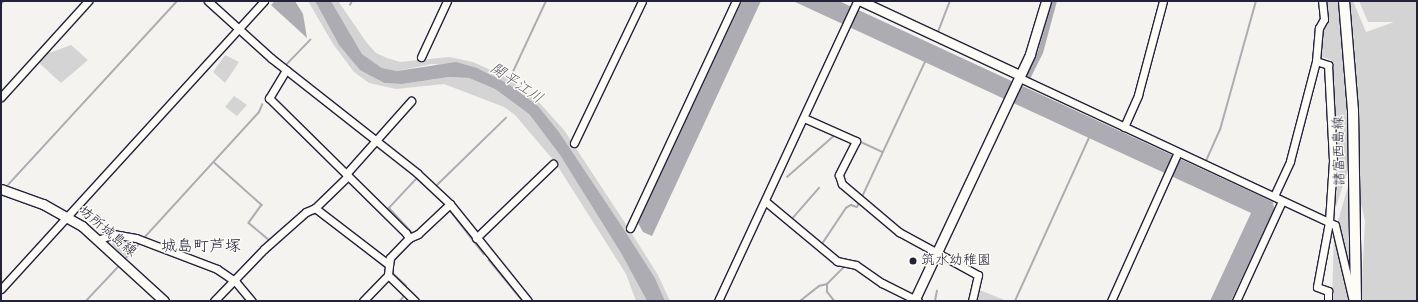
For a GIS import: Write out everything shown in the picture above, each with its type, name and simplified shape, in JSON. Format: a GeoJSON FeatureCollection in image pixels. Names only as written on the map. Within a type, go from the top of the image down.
{"type":"FeatureCollection","features":[{"type":"Feature","properties":{"kind":"main road","name":"諸富西島線"},"geometry":{"type":"LineString","coordinates":[[1344,1],[1353,111],[1356,301]]}},
{"type":"Feature","properties":{"kind":"street"},"geometry":{"type":"LineString","coordinates":[[1,97],[88,1]]}},
{"type":"Feature","properties":{"kind":"street"},"geometry":{"type":"LineString","coordinates":[[208,1],[286,70],[417,173],[450,204],[528,301]]}},
{"type":"Feature","properties":{"kind":"street"},"geometry":{"type":"LineString","coordinates":[[1,289],[264,1]]}},
{"type":"Feature","properties":{"kind":"street"},"geometry":{"type":"LineString","coordinates":[[421,57],[447,1]]}},
{"type":"Feature","properties":{"kind":"street"},"geometry":{"type":"LineString","coordinates":[[574,143],[642,1]]}},
{"type":"Feature","properties":{"kind":"street"},"geometry":{"type":"LineString","coordinates":[[630,228],[736,1]]}},
{"type":"Feature","properties":{"kind":"street"},"geometry":{"type":"LineString","coordinates":[[765,201],[839,262],[856,265],[882,283],[916,300],[1030,54],[1046,1]]}},
{"type":"Feature","properties":{"kind":"street"},"geometry":{"type":"LineString","coordinates":[[1124,127],[1138,95],[1163,1]]}},
{"type":"Feature","properties":{"kind":"street"},"geometry":{"type":"LineString","coordinates":[[1274,196],[1290,161],[1316,61],[1319,28],[1324,19],[1322,1]]}},
{"type":"Feature","properties":{"kind":"street"},"geometry":{"type":"LineString","coordinates":[[718,301],[857,3],[1018,79],[1022,79],[1178,154],[1274,196],[1335,225],[1353,301]]}},
{"type":"Feature","properties":{"kind":"street"},"geometry":{"type":"LineString","coordinates":[[1316,61],[1328,66],[1334,179],[1329,222],[1317,287],[1328,291],[1328,301]]}},
{"type":"Feature","properties":{"kind":"street"},"geometry":{"type":"LineString","coordinates":[[286,70],[270,98],[409,238]]}},
{"type":"Feature","properties":{"kind":"street"},"geometry":{"type":"LineString","coordinates":[[214,301],[292,224],[315,208],[347,175],[375,140],[411,101]]}},
{"type":"Feature","properties":{"kind":"street"},"geometry":{"type":"LineString","coordinates":[[804,118],[856,141],[839,175],[842,184],[895,229],[978,276],[972,301]]}},
{"type":"Feature","properties":{"kind":"street"},"geometry":{"type":"LineString","coordinates":[[1111,301],[1178,154]]}},
{"type":"Feature","properties":{"kind":"street"},"geometry":{"type":"LineString","coordinates":[[476,238],[553,164]]}},
{"type":"Feature","properties":{"kind":"street","name":"坊所城島線"},"geometry":{"type":"LineString","coordinates":[[1,189],[67,216],[98,240],[164,301]]}},
{"type":"Feature","properties":{"kind":"street"},"geometry":{"type":"LineString","coordinates":[[1236,301],[1282,201]]}},
{"type":"Feature","properties":{"kind":"street"},"geometry":{"type":"LineString","coordinates":[[363,301],[388,275],[388,264],[409,238],[418,234],[450,204]]}},
{"type":"Feature","properties":{"kind":"street"},"geometry":{"type":"LineString","coordinates":[[315,208],[388,264]]}},
{"type":"Feature","properties":{"kind":"street"},"geometry":{"type":"LineString","coordinates":[[98,240],[113,234],[136,238],[217,269],[235,280],[252,301]]}},
{"type":"Feature","properties":{"kind":"street"},"geometry":{"type":"LineString","coordinates":[[388,275],[415,301]]}},
{"type":"Feature","properties":{"kind":"shaded area"},"geometry":{"type":"Polygon","coordinates":[[[275,1],[295,1],[303,14],[307,38],[271,5],[275,1]]]}},
{"type":"Feature","properties":{"kind":"shaded area"},"geometry":{"type":"Polygon","coordinates":[[[308,1],[315,1],[339,45],[360,69],[383,83],[402,84],[449,77],[469,78],[495,89],[529,114],[560,155],[621,253],[647,301],[636,301],[626,274],[555,162],[515,115],[504,107],[444,84],[396,89],[369,83],[354,72],[333,44],[308,1]]]}},
{"type":"Feature","properties":{"kind":"shaded area"},"geometry":{"type":"Polygon","coordinates":[[[315,1],[331,1],[362,54],[382,68],[397,71],[456,62],[477,68],[507,83],[538,106],[559,132],[623,228],[655,278],[665,301],[647,301],[621,253],[560,155],[529,114],[495,89],[469,78],[449,77],[402,84],[384,83],[360,70],[339,45],[315,1]]]}},
{"type":"Feature","properties":{"kind":"shaded area"},"geometry":{"type":"Polygon","coordinates":[[[331,1],[338,1],[367,43],[376,53],[400,62],[449,57],[473,62],[508,78],[536,99],[564,130],[658,275],[670,301],[665,301],[655,278],[623,228],[559,132],[538,106],[507,83],[477,68],[432,64],[397,71],[382,68],[362,54],[331,1]]]}},
{"type":"Feature","properties":{"kind":"shaded area"},"geometry":{"type":"Polygon","coordinates":[[[742,1],[761,1],[652,236],[643,232],[638,223],[742,1]]]}},
{"type":"Feature","properties":{"kind":"shaded area"},"geometry":{"type":"Polygon","coordinates":[[[793,1],[839,1],[1273,202],[1274,209],[1231,301],[1210,301],[1251,213],[793,1]]]}},
{"type":"Feature","properties":{"kind":"shaded area"},"geometry":{"type":"Polygon","coordinates":[[[1052,1],[1057,1],[1043,53],[1030,79],[1026,77],[1038,51],[1052,1]]]}},
{"type":"Feature","properties":{"kind":"shaded area"},"geometry":{"type":"Polygon","coordinates":[[[1326,1],[1340,1],[1348,111],[1349,167],[1334,213],[1337,174],[1331,60],[1319,56],[1323,27],[1329,19],[1326,1]]]}},
{"type":"Feature","properties":{"kind":"shaded area"},"geometry":{"type":"Polygon","coordinates":[[[1348,1],[1353,1],[1366,32],[1394,22],[1368,22],[1359,1],[1417,1],[1417,301],[1361,301],[1365,221],[1359,195],[1354,44],[1348,1]]]}},
{"type":"Feature","properties":{"kind":"shaded area"},"geometry":{"type":"Polygon","coordinates":[[[71,45],[88,60],[61,83],[37,61],[41,56],[71,45]]]}},
{"type":"Feature","properties":{"kind":"shaded area"},"geometry":{"type":"Polygon","coordinates":[[[225,55],[239,62],[225,83],[213,72],[225,55]]]}},
{"type":"Feature","properties":{"kind":"shaded area"},"geometry":{"type":"Polygon","coordinates":[[[234,96],[247,105],[237,116],[225,107],[234,96]]]}},
{"type":"Feature","properties":{"kind":"shaded area"},"geometry":{"type":"Polygon","coordinates":[[[1352,173],[1350,229],[1353,295],[1337,224],[1352,173]]]}},
{"type":"Feature","properties":{"kind":"shaded area"},"geometry":{"type":"Polygon","coordinates":[[[1334,234],[1350,301],[1332,301],[1334,234]]]}},
{"type":"Feature","properties":{"kind":"shaded area"},"geometry":{"type":"Polygon","coordinates":[[[113,240],[138,243],[125,257],[112,245],[113,240]]]}},
{"type":"Feature","properties":{"kind":"shaded area"},"geometry":{"type":"Polygon","coordinates":[[[977,289],[1007,301],[974,301],[977,289]]]}},
{"type":"Feature","properties":{"kind":"waterway"},"geometry":{"type":"LineString","coordinates":[[1,4],[4,1]]}},
{"type":"Feature","properties":{"kind":"waterway"},"geometry":{"type":"LineString","coordinates":[[8,185],[177,1]]}},
{"type":"Feature","properties":{"kind":"waterway"},"geometry":{"type":"LineString","coordinates":[[350,5],[352,1]]}},
{"type":"Feature","properties":{"kind":"waterway","name":"開平江川"},"geometry":{"type":"LineString","coordinates":[[512,74],[546,1]]}},
{"type":"Feature","properties":{"kind":"waterway"},"geometry":{"type":"LineString","coordinates":[[938,32],[950,1]]}},
{"type":"Feature","properties":{"kind":"waterway"},"geometry":{"type":"LineString","coordinates":[[1206,161],[1220,130],[1256,1]]}},
{"type":"Feature","properties":{"kind":"waterway"},"geometry":{"type":"LineString","coordinates":[[286,65],[310,40]]}},
{"type":"Feature","properties":{"kind":"waterway"},"geometry":{"type":"LineString","coordinates":[[862,197],[925,62]]}},
{"type":"Feature","properties":{"kind":"waterway"},"geometry":{"type":"LineString","coordinates":[[145,237],[259,112],[262,105]]}},
{"type":"Feature","properties":{"kind":"waterway"},"geometry":{"type":"LineString","coordinates":[[437,185],[506,118]]}},
{"type":"Feature","properties":{"kind":"waterway"},"geometry":{"type":"LineString","coordinates":[[787,177],[835,135]]}},
{"type":"Feature","properties":{"kind":"waterway"},"geometry":{"type":"LineString","coordinates":[[1015,301],[1089,138]]}},
{"type":"Feature","properties":{"kind":"waterway"},"geometry":{"type":"LineString","coordinates":[[859,141],[883,152]]}},
{"type":"Feature","properties":{"kind":"waterway"},"geometry":{"type":"LineString","coordinates":[[215,163],[262,205],[249,223],[269,240]]}},
{"type":"Feature","properties":{"kind":"waterway"},"geometry":{"type":"LineString","coordinates":[[412,233],[389,208],[417,178],[445,204]]}},
{"type":"Feature","properties":{"kind":"waterway"},"geometry":{"type":"LineString","coordinates":[[792,219],[819,188]]}},
{"type":"Feature","properties":{"kind":"waterway"},"geometry":{"type":"LineString","coordinates":[[822,244],[846,208],[851,205],[857,207],[859,203]]}},
{"type":"Feature","properties":{"kind":"waterway"},"geometry":{"type":"LineString","coordinates":[[449,209],[484,254]]}},
{"type":"Feature","properties":{"kind":"waterway"},"geometry":{"type":"LineString","coordinates":[[310,214],[318,214]]}},
{"type":"Feature","properties":{"kind":"waterway"},"geometry":{"type":"LineString","coordinates":[[350,239],[364,250]]}},
{"type":"Feature","properties":{"kind":"waterway"},"geometry":{"type":"LineString","coordinates":[[275,244],[280,240]]}},
{"type":"Feature","properties":{"kind":"waterway"},"geometry":{"type":"LineString","coordinates":[[406,286],[393,274],[392,267],[395,259],[414,240]]}},
{"type":"Feature","properties":{"kind":"waterway"},"geometry":{"type":"LineString","coordinates":[[126,258],[139,244]]}},
{"type":"Feature","properties":{"kind":"waterway"},"geometry":{"type":"LineString","coordinates":[[822,244],[840,259]]}},
{"type":"Feature","properties":{"kind":"waterway"},"geometry":{"type":"LineString","coordinates":[[368,253],[384,266]]}},
{"type":"Feature","properties":{"kind":"waterway"},"geometry":{"type":"LineString","coordinates":[[489,260],[523,301]]}},
{"type":"Feature","properties":{"kind":"waterway"},"geometry":{"type":"LineString","coordinates":[[834,301],[827,292],[827,284],[845,266]]}},
{"type":"Feature","properties":{"kind":"waterway"},"geometry":{"type":"LineString","coordinates":[[86,301],[118,267]]}},
{"type":"Feature","properties":{"kind":"waterway"},"geometry":{"type":"LineString","coordinates":[[800,301],[819,286],[827,284]]}},
{"type":"Feature","properties":{"kind":"waterway"},"geometry":{"type":"LineString","coordinates":[[935,301],[937,291]]}},
{"type":"Feature","properties":{"kind":"waterway"},"geometry":{"type":"LineString","coordinates":[[400,301],[404,296]]}},
{"type":"Feature","properties":{"kind":"place","name":"筑水幼稚園"},"geometry":{"type":"Point","coordinates":[913,261]}},
{"type":"Feature","properties":{"kind":"district","name":"城島町芦塚"},"geometry":{"type":"Point","coordinates":[201,247]}}]}
